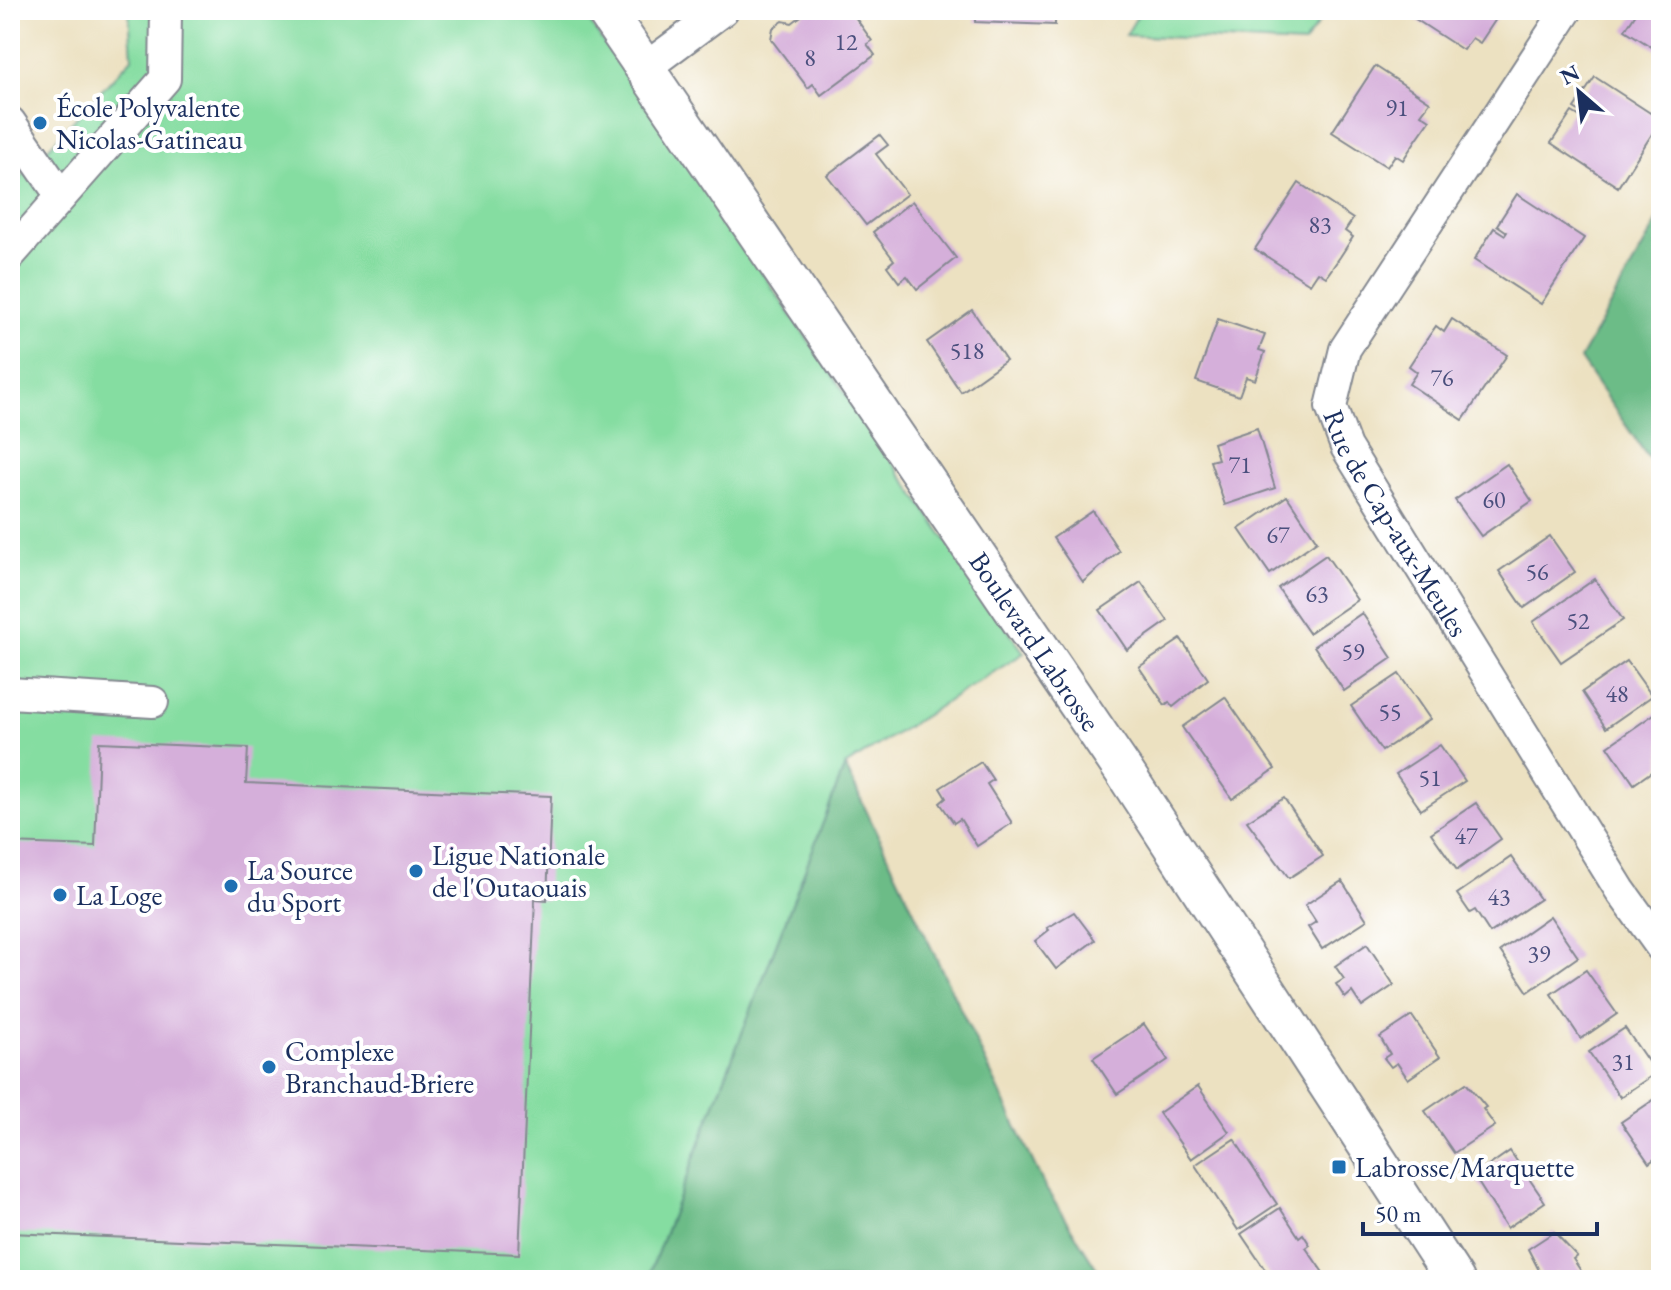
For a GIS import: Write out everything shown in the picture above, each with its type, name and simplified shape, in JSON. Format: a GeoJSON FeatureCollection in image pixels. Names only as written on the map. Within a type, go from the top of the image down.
{"type":"FeatureCollection","features":[{"type":"Feature","properties":{"kind":"main road","name":"Boulevard Labrosse"},"geometry":{"type":"LineString","coordinates":[[605,10],[1125,773],[1455,1280]]}},
{"type":"Feature","properties":{"kind":"street"},"geometry":{"type":"LineString","coordinates":[[10,255],[165,79],[166,10]]}},
{"type":"Feature","properties":{"kind":"street"},"geometry":{"type":"LineString","coordinates":[[645,68],[723,10]]}},
{"type":"Feature","properties":{"kind":"street","name":"Rue de Cap-aux-Meules"},"geometry":{"type":"LineString","coordinates":[[1567,10],[1345,349],[1331,407],[1346,447],[1620,890],[1661,947]]}},
{"type":"Feature","properties":{"kind":"street"},"geometry":{"type":"LineString","coordinates":[[10,122],[61,196]]}},
{"type":"Feature","properties":{"kind":"street"},"geometry":{"type":"LineString","coordinates":[[10,693],[153,702]]}},
{"type":"Feature","properties":{"kind":"green space"},"geometry":{"type":"Polygon","coordinates":[[[129,10],[581,10],[1024,653],[845,766],[647,1280],[10,1280],[10,189],[132,58],[129,10]]]}},
{"type":"Feature","properties":{"kind":"green space"},"geometry":{"type":"Polygon","coordinates":[[[1141,10],[1327,10],[1304,44],[1126,35],[1141,10]]]}},
{"type":"Feature","properties":{"kind":"green space"},"geometry":{"type":"Polygon","coordinates":[[[1661,215],[1661,476],[1580,359],[1661,215]]]}},
{"type":"Feature","properties":{"kind":"green space"},"geometry":{"type":"Polygon","coordinates":[[[845,766],[1045,1187],[1104,1280],[647,1280],[845,766]]]}},
{"type":"Feature","properties":{"kind":"building"},"geometry":{"type":"Polygon","coordinates":[[[809,10],[850,10],[872,41],[867,44],[875,55],[821,95],[813,84],[808,88],[771,39],[773,28],[783,21],[792,23],[809,10]]]}},
{"type":"Feature","properties":{"kind":"building"},"geometry":{"type":"Polygon","coordinates":[[[975,10],[1055,10],[1055,25],[975,22],[975,10]]]}},
{"type":"Feature","properties":{"kind":"building"},"geometry":{"type":"Polygon","coordinates":[[[1412,10],[1502,10],[1480,43],[1472,38],[1463,50],[1409,15],[1412,10]]]}},
{"type":"Feature","properties":{"kind":"building"},"geometry":{"type":"Polygon","coordinates":[[[1638,10],[1661,10],[1661,53],[1625,30],[1638,10]]]}},
{"type":"Feature","properties":{"kind":"building"},"geometry":{"type":"Polygon","coordinates":[[[1375,66],[1430,102],[1421,114],[1430,120],[1403,160],[1395,155],[1387,167],[1332,132],[1375,66]]]}},
{"type":"Feature","properties":{"kind":"building"},"geometry":{"type":"Polygon","coordinates":[[[1595,77],[1661,120],[1618,187],[1551,143],[1572,112],[1582,118],[1585,115],[1574,108],[1595,77]]]}},
{"type":"Feature","properties":{"kind":"building"},"geometry":{"type":"Polygon","coordinates":[[[880,135],[888,145],[876,154],[907,194],[866,225],[827,175],[880,135]]]}},
{"type":"Feature","properties":{"kind":"building"},"geometry":{"type":"Polygon","coordinates":[[[1299,183],[1353,219],[1345,231],[1353,237],[1340,257],[1326,277],[1318,272],[1310,284],[1255,249],[1299,183]]]}},
{"type":"Feature","properties":{"kind":"building"},"geometry":{"type":"Polygon","coordinates":[[[1517,194],[1584,238],[1541,304],[1474,260],[1494,228],[1505,235],[1507,232],[1497,225],[1517,194]]]}},
{"type":"Feature","properties":{"kind":"building"},"geometry":{"type":"Polygon","coordinates":[[[912,201],[956,258],[917,289],[907,276],[899,282],[887,266],[894,260],[873,232],[912,201]]]}},
{"type":"Feature","properties":{"kind":"building"},"geometry":{"type":"Polygon","coordinates":[[[972,310],[1006,360],[961,392],[927,342],[972,310]]]}},
{"type":"Feature","properties":{"kind":"building"},"geometry":{"type":"Polygon","coordinates":[[[1218,319],[1265,335],[1259,350],[1265,352],[1255,380],[1246,377],[1239,396],[1196,381],[1218,319]]]}},
{"type":"Feature","properties":{"kind":"building"},"geometry":{"type":"Polygon","coordinates":[[[1452,319],[1507,355],[1463,420],[1409,384],[1417,372],[1409,366],[1422,346],[1436,326],[1444,332],[1452,319]]]}},
{"type":"Feature","properties":{"kind":"building"},"geometry":{"type":"Polygon","coordinates":[[[1257,428],[1275,488],[1225,505],[1210,461],[1218,459],[1213,443],[1257,428]]]}},
{"type":"Feature","properties":{"kind":"building"},"geometry":{"type":"Polygon","coordinates":[[[1507,464],[1532,501],[1481,536],[1455,500],[1507,464]]]}},
{"type":"Feature","properties":{"kind":"building"},"geometry":{"type":"Polygon","coordinates":[[[1287,496],[1317,541],[1270,574],[1239,529],[1287,496]]]}},
{"type":"Feature","properties":{"kind":"building"},"geometry":{"type":"Polygon","coordinates":[[[1093,511],[1119,551],[1083,582],[1053,538],[1093,511]]]}},
{"type":"Feature","properties":{"kind":"building"},"geometry":{"type":"Polygon","coordinates":[[[1550,536],[1575,572],[1524,608],[1499,571],[1550,536]]]}},
{"type":"Feature","properties":{"kind":"building"},"geometry":{"type":"Polygon","coordinates":[[[1326,555],[1357,600],[1309,633],[1278,588],[1326,555]]]}},
{"type":"Feature","properties":{"kind":"building"},"geometry":{"type":"Polygon","coordinates":[[[1595,579],[1623,620],[1561,662],[1533,622],[1595,579]]]}},
{"type":"Feature","properties":{"kind":"building"},"geometry":{"type":"Polygon","coordinates":[[[1141,582],[1168,621],[1127,650],[1100,610],[1141,582]]]}},
{"type":"Feature","properties":{"kind":"building"},"geometry":{"type":"Polygon","coordinates":[[[1362,613],[1392,658],[1344,691],[1314,646],[1362,613]]]}},
{"type":"Feature","properties":{"kind":"building"},"geometry":{"type":"Polygon","coordinates":[[[1181,639],[1208,679],[1173,707],[1169,702],[1165,705],[1139,667],[1181,639]]]}},
{"type":"Feature","properties":{"kind":"building"},"geometry":{"type":"Polygon","coordinates":[[[1627,661],[1652,696],[1606,728],[1582,692],[1627,661]]]}},
{"type":"Feature","properties":{"kind":"building"},"geometry":{"type":"Polygon","coordinates":[[[1399,674],[1430,719],[1382,751],[1351,706],[1399,674]]]}},
{"type":"Feature","properties":{"kind":"building"},"geometry":{"type":"Polygon","coordinates":[[[1225,697],[1275,769],[1232,799],[1182,727],[1225,697]]]}},
{"type":"Feature","properties":{"kind":"building"},"geometry":{"type":"Polygon","coordinates":[[[1657,712],[1661,717],[1661,765],[1634,784],[1608,746],[1657,712]]]}},
{"type":"Feature","properties":{"kind":"building","name":"Complexe Branchaud-Briere"},"geometry":{"type":"Polygon","coordinates":[[[99,742],[248,748],[246,783],[551,796],[547,900],[535,899],[519,1254],[10,1233],[10,843],[95,846],[99,742]]]}},
{"type":"Feature","properties":{"kind":"building"},"geometry":{"type":"Polygon","coordinates":[[[1440,745],[1465,781],[1421,810],[1396,774],[1440,745]]]}},
{"type":"Feature","properties":{"kind":"building"},"geometry":{"type":"Polygon","coordinates":[[[981,762],[993,780],[987,784],[1012,823],[977,846],[960,819],[954,823],[940,803],[946,798],[940,788],[981,762]]]}},
{"type":"Feature","properties":{"kind":"building"},"geometry":{"type":"Polygon","coordinates":[[[1284,798],[1323,856],[1289,878],[1247,821],[1284,798]]]}},
{"type":"Feature","properties":{"kind":"building"},"geometry":{"type":"Polygon","coordinates":[[[1476,803],[1501,839],[1457,870],[1431,833],[1476,803]]]}},
{"type":"Feature","properties":{"kind":"building"},"geometry":{"type":"Polygon","coordinates":[[[1511,857],[1540,899],[1490,933],[1475,910],[1470,913],[1457,894],[1511,857]]]}},
{"type":"Feature","properties":{"kind":"building"},"geometry":{"type":"Polygon","coordinates":[[[1342,881],[1367,920],[1322,949],[1308,927],[1316,922],[1305,905],[1342,881]]]}},
{"type":"Feature","properties":{"kind":"building"},"geometry":{"type":"Polygon","coordinates":[[[1074,912],[1095,940],[1056,969],[1035,941],[1049,930],[1047,928],[1074,912]]]}},
{"type":"Feature","properties":{"kind":"building"},"geometry":{"type":"Polygon","coordinates":[[[1550,916],[1578,957],[1528,992],[1500,951],[1550,916]]]}},
{"type":"Feature","properties":{"kind":"building"},"geometry":{"type":"Polygon","coordinates":[[[1367,944],[1394,985],[1362,1007],[1352,992],[1345,998],[1336,984],[1344,979],[1335,966],[1367,944]]]}},
{"type":"Feature","properties":{"kind":"building"},"geometry":{"type":"Polygon","coordinates":[[[1586,970],[1617,1014],[1581,1039],[1551,994],[1586,970]]]}},
{"type":"Feature","properties":{"kind":"building"},"geometry":{"type":"Polygon","coordinates":[[[1412,1016],[1440,1057],[1408,1079],[1397,1063],[1391,1067],[1384,1058],[1390,1054],[1380,1037],[1412,1016]]]}},
{"type":"Feature","properties":{"kind":"building"},"geometry":{"type":"Polygon","coordinates":[[[1144,1024],[1168,1060],[1117,1094],[1093,1058],[1144,1024]]]}},
{"type":"Feature","properties":{"kind":"building"},"geometry":{"type":"Polygon","coordinates":[[[1625,1028],[1656,1073],[1620,1097],[1589,1052],[1625,1028]]]}},
{"type":"Feature","properties":{"kind":"building"},"geometry":{"type":"Polygon","coordinates":[[[1466,1083],[1486,1107],[1483,1109],[1495,1126],[1454,1153],[1425,1111],[1466,1083]]]}},
{"type":"Feature","properties":{"kind":"building"},"geometry":{"type":"Polygon","coordinates":[[[1198,1086],[1229,1132],[1191,1159],[1159,1113],[1198,1086]]]}},
{"type":"Feature","properties":{"kind":"building"},"geometry":{"type":"Polygon","coordinates":[[[1661,1095],[1661,1154],[1649,1163],[1621,1122],[1661,1095]]]}},
{"type":"Feature","properties":{"kind":"building"},"geometry":{"type":"Polygon","coordinates":[[[1234,1139],[1277,1204],[1238,1230],[1195,1165],[1234,1139]]]}},
{"type":"Feature","properties":{"kind":"building"},"geometry":{"type":"Polygon","coordinates":[[[1510,1151],[1545,1202],[1507,1228],[1474,1176],[1510,1151]]]}},
{"type":"Feature","properties":{"kind":"building"},"geometry":{"type":"Polygon","coordinates":[[[1280,1208],[1299,1237],[1303,1234],[1310,1245],[1306,1248],[1324,1274],[1314,1280],[1272,1280],[1241,1234],[1280,1208]]]}},
{"type":"Feature","properties":{"kind":"building"},"geometry":{"type":"Polygon","coordinates":[[[1554,1232],[1577,1256],[1573,1259],[1581,1271],[1567,1280],[1562,1280],[1557,1272],[1544,1280],[1528,1249],[1554,1232]]]}},
{"type":"Feature","properties":{"kind":"place","name":"École Polyvalente Nicolas-Gatineau"},"geometry":{"type":"Point","coordinates":[40,123]}},
{"type":"Feature","properties":{"kind":"place","name":"Ligue Nationale de l'Outaouais"},"geometry":{"type":"Point","coordinates":[416,871]}},
{"type":"Feature","properties":{"kind":"place","name":"La Source du Sport"},"geometry":{"type":"Point","coordinates":[231,886]}},
{"type":"Feature","properties":{"kind":"place","name":"La Loge"},"geometry":{"type":"Point","coordinates":[60,895]}},
{"type":"Feature","properties":{"kind":"place","name":"Complexe Branchaud-Briere"},"geometry":{"type":"Point","coordinates":[269,1067]}},
{"type":"Feature","properties":{"kind":"place","name":"Labrosse/Marquette"},"geometry":{"type":"Point","coordinates":[1339,1167]}}]}
